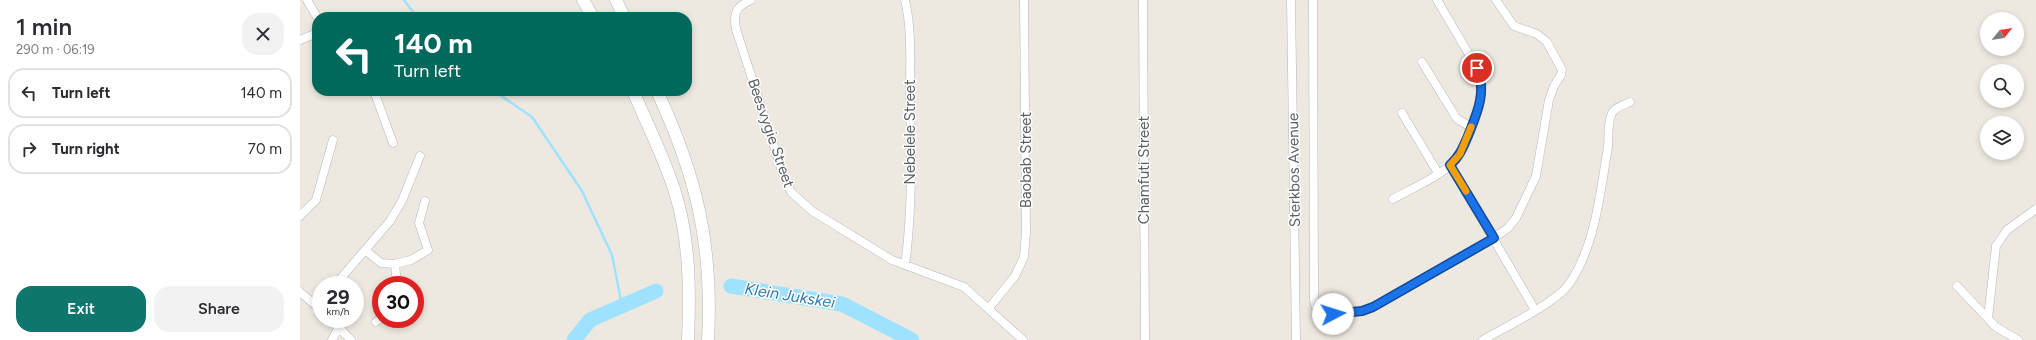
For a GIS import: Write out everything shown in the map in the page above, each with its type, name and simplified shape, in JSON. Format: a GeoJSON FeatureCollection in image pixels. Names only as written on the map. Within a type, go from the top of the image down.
{"type":"FeatureCollection","features":[{"type":"Feature","properties":{"kind":"main road"},"geometry":{"type":"LineString","coordinates":[[583,0],[590,12]]}},
{"type":"Feature","properties":{"kind":"main road"},"geometry":{"type":"LineString","coordinates":[[592,0],[598,12]]}},
{"type":"Feature","properties":{"kind":"main road"},"geometry":{"type":"LineString","coordinates":[[616,0],[622,12]]}},
{"type":"Feature","properties":{"kind":"main road"},"geometry":{"type":"LineString","coordinates":[[635,96],[662,158],[677,200],[683,230],[690,289],[688,340]]}},
{"type":"Feature","properties":{"kind":"main road"},"geometry":{"type":"LineString","coordinates":[[659,96],[688,165],[702,217],[708,254],[710,307],[708,340]]}},
{"type":"Feature","properties":{"kind":"street"},"geometry":{"type":"LineString","coordinates":[[306,0],[314,12]]}},
{"type":"Feature","properties":{"kind":"street","name":"Beesvygie Street"},"geometry":{"type":"LineString","coordinates":[[751,0],[735,10],[734,19],[782,171],[792,192],[812,211],[892,260],[964,287],[1023,340]]}},
{"type":"Feature","properties":{"kind":"street","name":"Nebelele Street"},"geometry":{"type":"LineString","coordinates":[[905,0],[909,33],[911,149],[908,244],[905,265]]}},
{"type":"Feature","properties":{"kind":"street","name":"Baobab Street"},"geometry":{"type":"LineString","coordinates":[[989,308],[1015,276],[1024,257],[1026,224],[1024,0]]}},
{"type":"Feature","properties":{"kind":"street","name":"Chamfuti Street"},"geometry":{"type":"LineString","coordinates":[[1143,0],[1145,340]]}},
{"type":"Feature","properties":{"kind":"street","name":"Sterkbos Avenue"},"geometry":{"type":"LineString","coordinates":[[1291,0],[1296,340]]}},
{"type":"Feature","properties":{"kind":"street"},"geometry":{"type":"LineString","coordinates":[[1313,0],[1314,291],[1315,305],[1318,309],[1333,314],[1362,311],[1373,307],[1494,238],[1508,228],[1516,218],[1536,176],[1549,100],[1562,70],[1547,42],[1537,34],[1514,26],[1496,0]]}},
{"type":"Feature","properties":{"kind":"street"},"geometry":{"type":"LineString","coordinates":[[1392,199],[1438,173],[1450,165],[1460,154],[1481,98],[1481,78],[1477,68],[1437,0]]}},
{"type":"Feature","properties":{"kind":"street"},"geometry":{"type":"LineString","coordinates":[[300,40],[312,35]]}},
{"type":"Feature","properties":{"kind":"street"},"geometry":{"type":"LineString","coordinates":[[1422,62],[1457,119],[1471,127]]}},
{"type":"Feature","properties":{"kind":"street"},"geometry":{"type":"LineString","coordinates":[[376,96],[393,143]]}},
{"type":"Feature","properties":{"kind":"street"},"geometry":{"type":"LineString","coordinates":[[1483,340],[1535,310],[1564,291],[1580,263],[1591,235],[1608,145],[1611,117],[1614,110],[1630,102]]}},
{"type":"Feature","properties":{"kind":"street"},"geometry":{"type":"LineString","coordinates":[[1402,113],[1438,173]]}},
{"type":"Feature","properties":{"kind":"street"},"geometry":{"type":"LineString","coordinates":[[300,216],[316,200],[333,140]]}},
{"type":"Feature","properties":{"kind":"street"},"geometry":{"type":"LineString","coordinates":[[343,276],[390,220],[402,201],[420,156]]}},
{"type":"Feature","properties":{"kind":"street"},"geometry":{"type":"LineString","coordinates":[[1450,165],[1535,310]]}},
{"type":"Feature","properties":{"kind":"street"},"geometry":{"type":"LineString","coordinates":[[366,250],[381,263],[395,264],[411,260],[426,253],[428,250],[419,223],[425,201]]}},
{"type":"Feature","properties":{"kind":"street"},"geometry":{"type":"LineString","coordinates":[[1988,318],[1996,246],[2007,230],[2036,209]]}},
{"type":"Feature","properties":{"kind":"street"},"geometry":{"type":"LineString","coordinates":[[395,264],[396,276]]}},
{"type":"Feature","properties":{"kind":"street"},"geometry":{"type":"LineString","coordinates":[[1957,286],[2002,331],[2018,340]]}},
{"type":"Feature","properties":{"kind":"street"},"geometry":{"type":"LineString","coordinates":[[300,292],[312,300]]}},
{"type":"Feature","properties":{"kind":"street"},"geometry":{"type":"LineString","coordinates":[[332,340],[338,328]]}},
{"type":"Feature","properties":{"kind":"street"},"geometry":{"type":"LineString","coordinates":[[340,328],[351,340]]}},
{"type":"Feature","properties":{"kind":"waterway"},"geometry":{"type":"LineString","coordinates":[[404,0],[413,12]]}},
{"type":"Feature","properties":{"kind":"waterway"},"geometry":{"type":"LineString","coordinates":[[501,96],[532,117],[582,191],[612,255],[622,306]]}},
{"type":"Feature","properties":{"kind":"waterway","name":"Klein Jukskei"},"geometry":{"type":"LineString","coordinates":[[731,286],[842,304],[912,340]]}},
{"type":"Feature","properties":{"kind":"waterway","name":"Klein Jukskei"},"geometry":{"type":"LineString","coordinates":[[574,340],[590,320],[656,291]]}},
{"type":"Feature","properties":{"kind":"slow traffic"},"geometry":{"type":"LineString","coordinates":[[1466,191],[1450,165],[1456,160],[1464,147],[1471,127]]}},
{"type":"Feature","properties":{"kind":"route"},"geometry":{"type":"LineString","coordinates":[[1333,314],[1362,311],[1373,307],[1494,238],[1450,165],[1456,160],[1464,147],[1479,108],[1482,86],[1477,68]]}}]}
